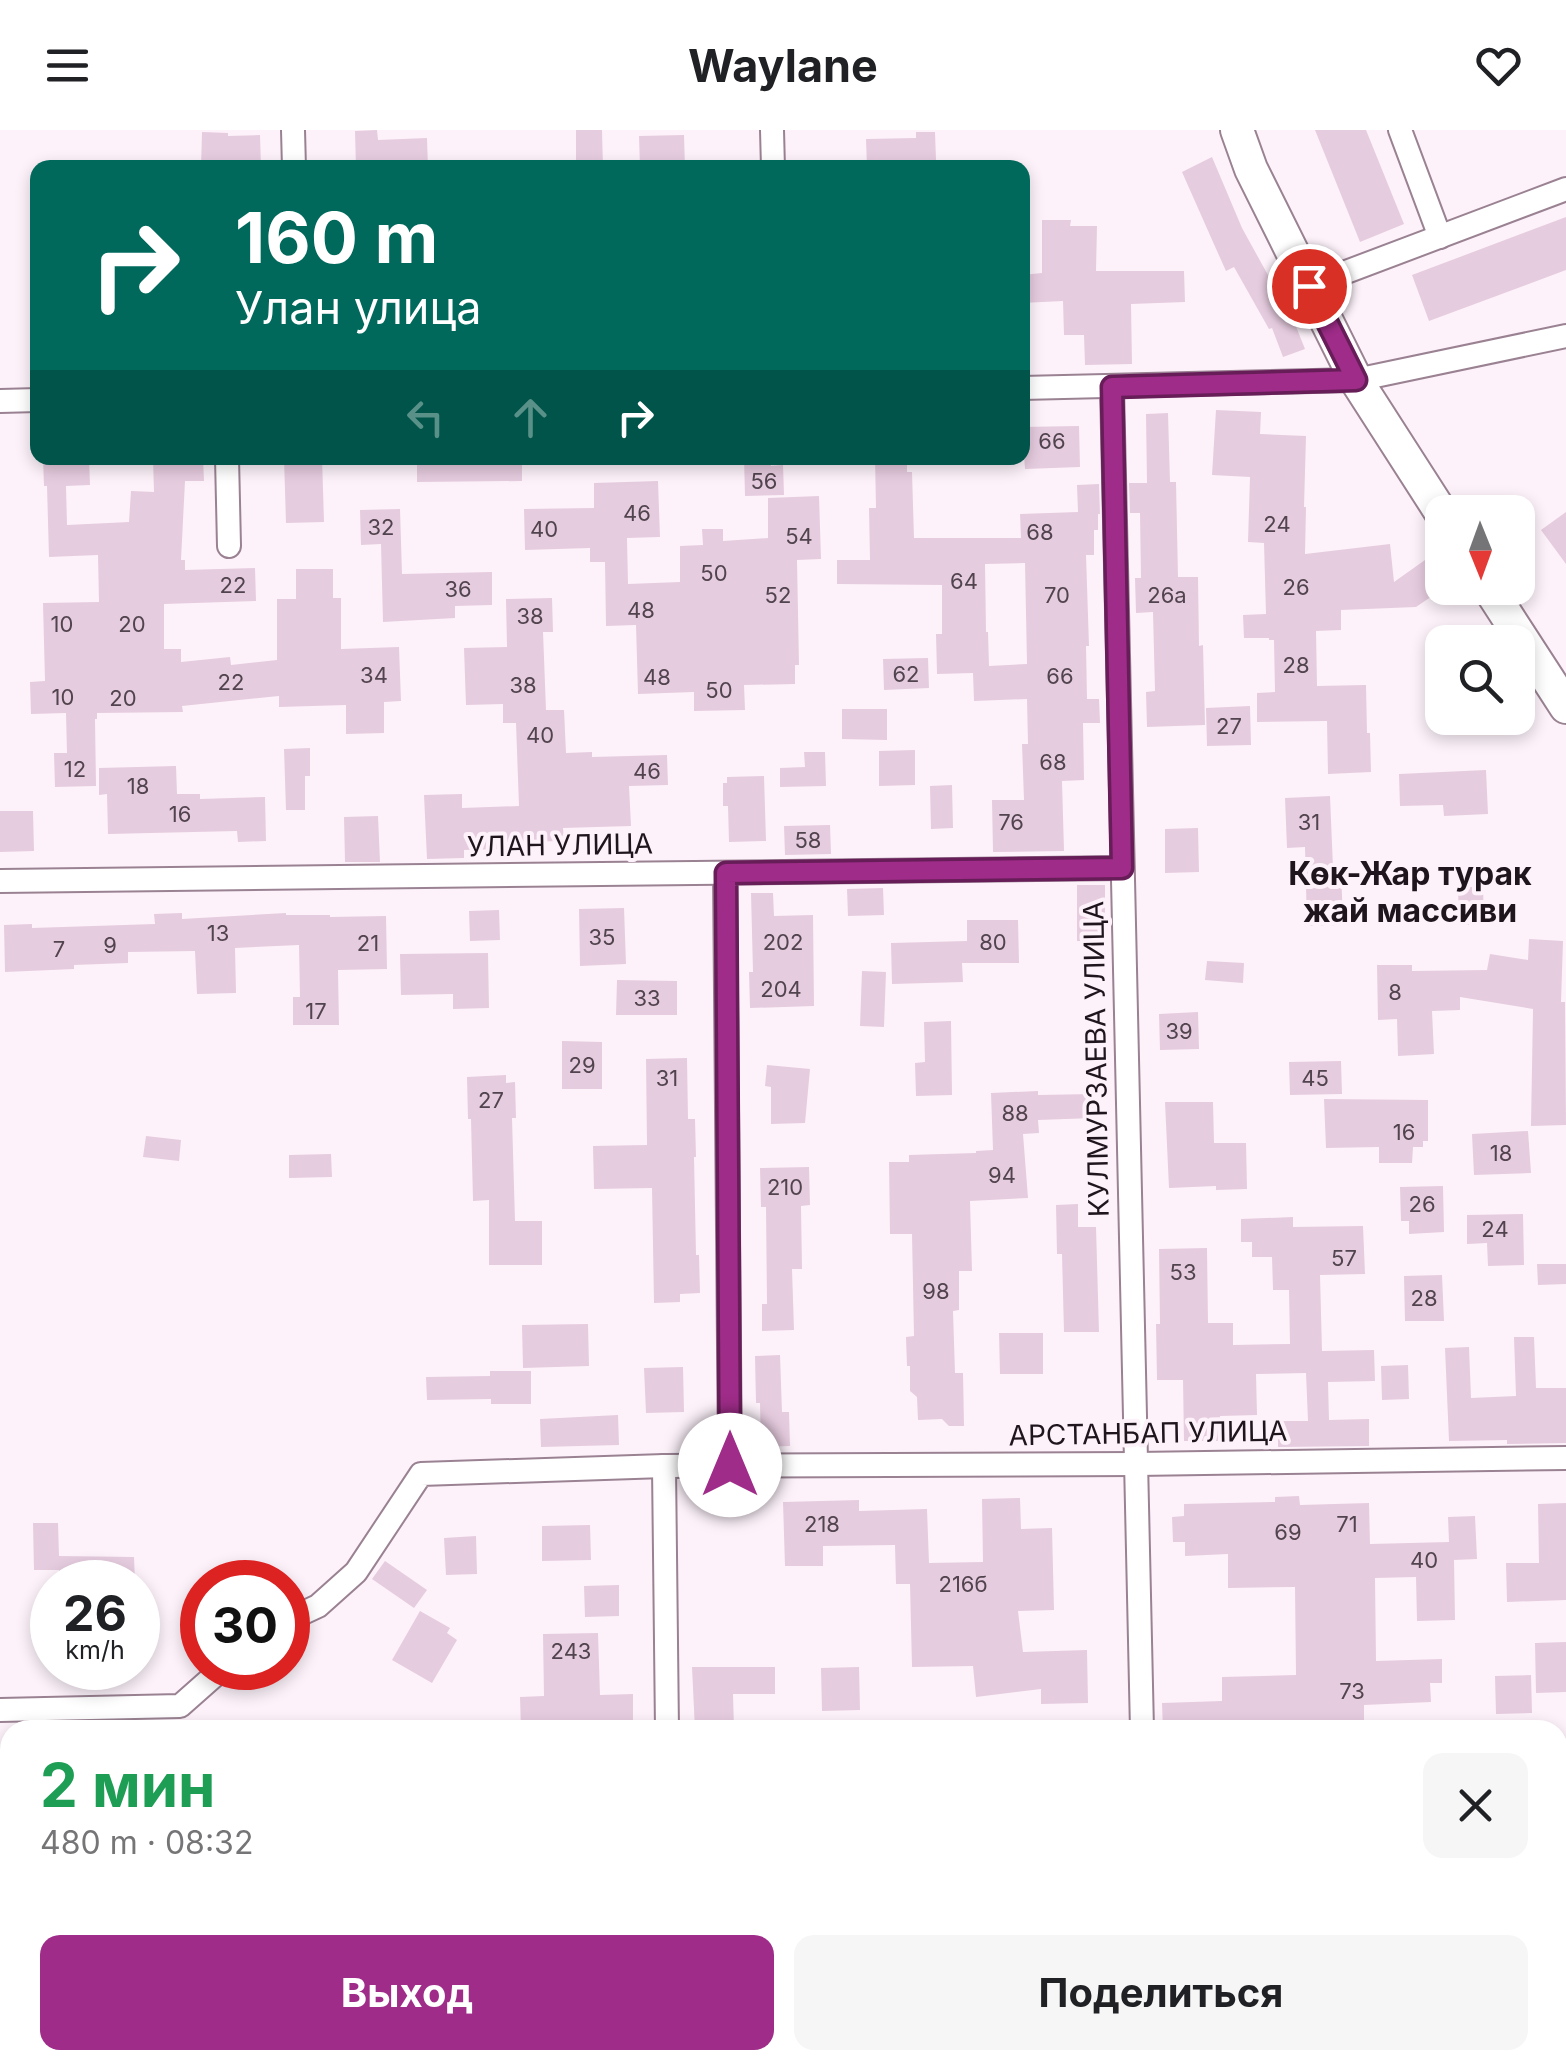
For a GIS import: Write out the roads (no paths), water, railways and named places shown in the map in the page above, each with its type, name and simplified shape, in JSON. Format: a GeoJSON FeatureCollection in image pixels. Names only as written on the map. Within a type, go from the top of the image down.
{"type":"FeatureCollection","features":[{"type":"Feature","properties":{"kind":"street"},"geometry":{"type":"LineString","coordinates":[[293,130],[294,160]]}},
{"type":"Feature","properties":{"kind":"street"},"geometry":{"type":"LineString","coordinates":[[772,130],[773,160]]}},
{"type":"Feature","properties":{"kind":"street"},"geometry":{"type":"LineString","coordinates":[[1237,130],[1251,169],[1356,380],[1430,495]]}},
{"type":"Feature","properties":{"kind":"street"},"geometry":{"type":"LineString","coordinates":[[1400,130],[1440,237]]}},
{"type":"Feature","properties":{"kind":"street"},"geometry":{"type":"LineString","coordinates":[[1309,286],[1566,189]]}},
{"type":"Feature","properties":{"kind":"street"},"geometry":{"type":"LineString","coordinates":[[1030,388],[1356,380],[1566,336]]}},
{"type":"Feature","properties":{"kind":"street","name":"КУЛМУРЗАЕВА УЛИЦА"},"geometry":{"type":"LineString","coordinates":[[1112,387],[1142,1720]]}},
{"type":"Feature","properties":{"kind":"street"},"geometry":{"type":"LineString","coordinates":[[0,401],[30,400]]}},
{"type":"Feature","properties":{"kind":"street"},"geometry":{"type":"LineString","coordinates":[[227,465],[229,546]]}},
{"type":"Feature","properties":{"kind":"street"},"geometry":{"type":"LineString","coordinates":[[1500,605],[1566,707]]}},
{"type":"Feature","properties":{"kind":"street","name":"УЛАН УЛИЦА"},"geometry":{"type":"LineString","coordinates":[[0,881],[1122,868]]}},
{"type":"Feature","properties":{"kind":"street"},"geometry":{"type":"LineString","coordinates":[[726,873],[730,1465]]}},
{"type":"Feature","properties":{"kind":"street","name":"АРСТАНБАП УЛИЦА"},"geometry":{"type":"LineString","coordinates":[[310,1610],[356,1572],[421,1474],[730,1465],[1566,1458]]}},
{"type":"Feature","properties":{"kind":"street"},"geometry":{"type":"LineString","coordinates":[[664,1466],[668,1720]]}},
{"type":"Feature","properties":{"kind":"street"},"geometry":{"type":"LineString","coordinates":[[0,1710],[180,1706],[198,1690]]}},
{"type":"Feature","properties":{"kind":"street"},"geometry":{"type":"LineString","coordinates":[[180,1706],[181,1720]]}},
{"type":"Feature","properties":{"kind":"district","name":"Көк-Жар турак жай массиви"},"geometry":{"type":"Point","coordinates":[1410,892]}}]}
